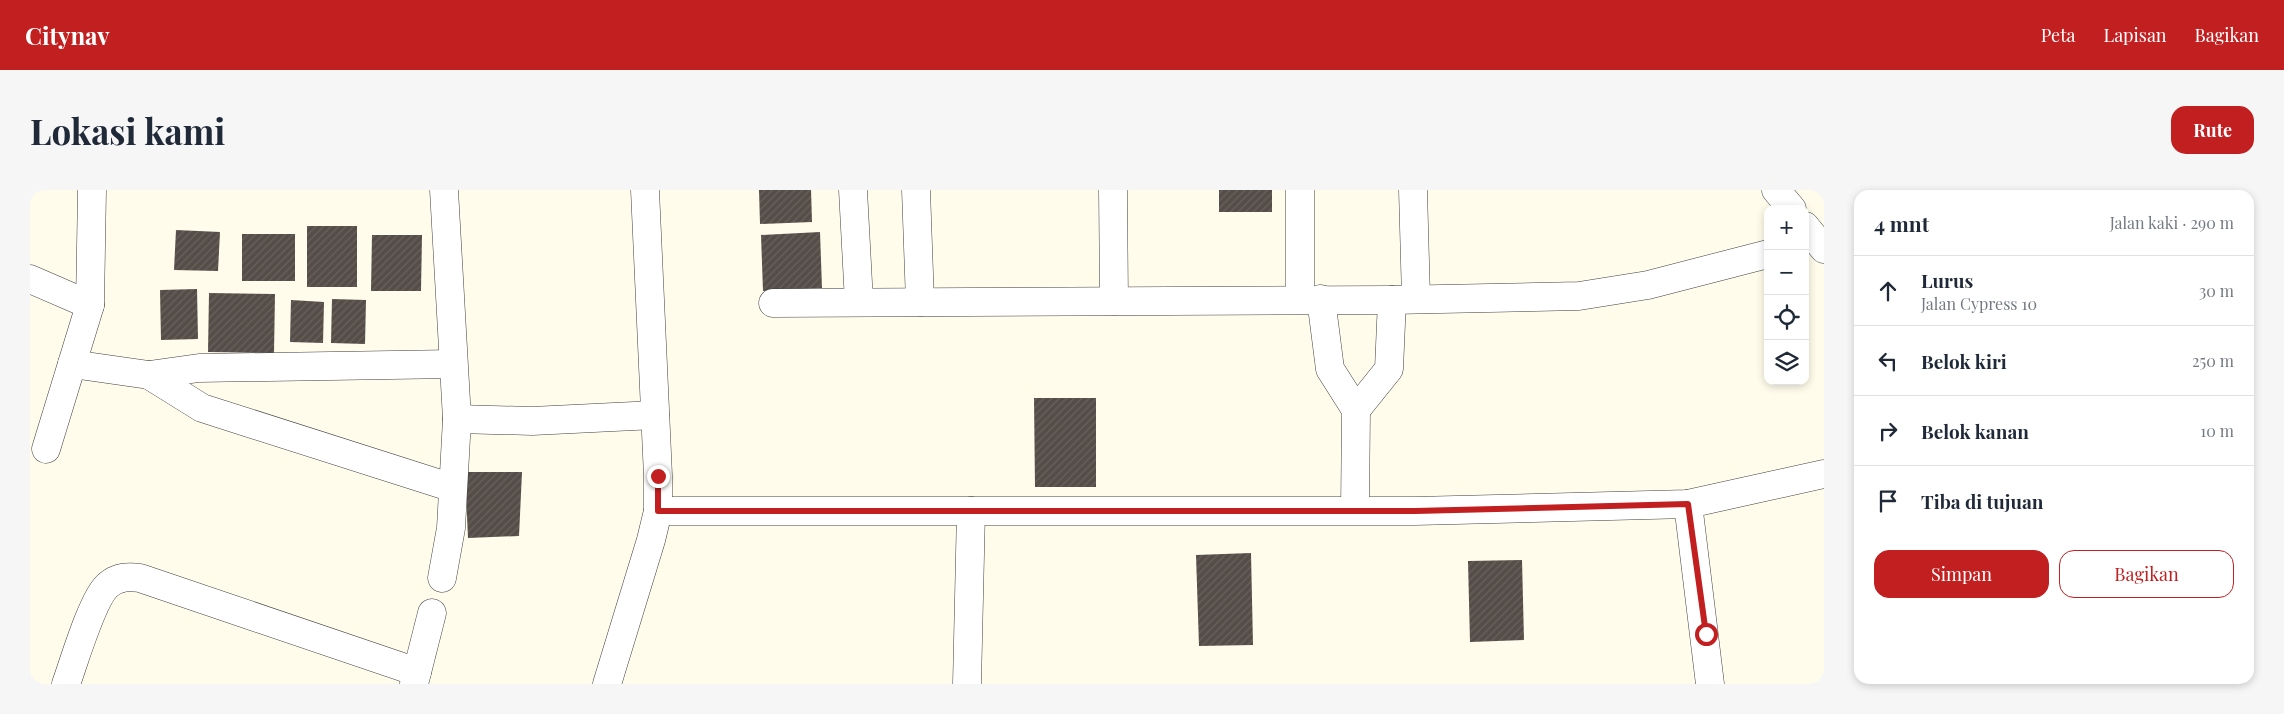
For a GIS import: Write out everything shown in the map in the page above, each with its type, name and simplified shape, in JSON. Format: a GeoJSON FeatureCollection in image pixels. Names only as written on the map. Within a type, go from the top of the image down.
{"type":"FeatureCollection","features":[{"type":"Feature","properties":{"kind":"street"},"geometry":{"type":"LineString","coordinates":[[46,449],[90,305],[92,190]]}},
{"type":"Feature","properties":{"kind":"street"},"geometry":{"type":"LineString","coordinates":[[442,578],[451,528],[457,419],[444,190]]}},
{"type":"Feature","properties":{"kind":"street"},"geometry":{"type":"LineString","coordinates":[[607,684],[642,575],[658,511],[656,415],[645,190]]}},
{"type":"Feature","properties":{"kind":"street"},"geometry":{"type":"LineString","coordinates":[[853,190],[859,302]]}},
{"type":"Feature","properties":{"kind":"street"},"geometry":{"type":"LineString","coordinates":[[916,190],[920,302]]}},
{"type":"Feature","properties":{"kind":"street"},"geometry":{"type":"LineString","coordinates":[[1113,190],[1114,301]]}},
{"type":"Feature","properties":{"kind":"street"},"geometry":{"type":"LineString","coordinates":[[1300,190],[1311,299],[1330,370],[1356,410],[1355,510]]}},
{"type":"Feature","properties":{"kind":"street"},"geometry":{"type":"LineString","coordinates":[[1356,410],[1389,368],[1404,299],[1413,190]]}},
{"type":"Feature","properties":{"kind":"street"},"geometry":{"type":"LineString","coordinates":[[1776,190],[1789,205]]}},
{"type":"Feature","properties":{"kind":"street"},"geometry":{"type":"LineString","coordinates":[[773,303],[1579,296],[1648,285],[1764,255]]}},
{"type":"Feature","properties":{"kind":"street"},"geometry":{"type":"LineString","coordinates":[[30,279],[90,305]]}},
{"type":"Feature","properties":{"kind":"street"},"geometry":{"type":"LineString","coordinates":[[72,364],[149,375],[199,368],[454,364]]}},
{"type":"Feature","properties":{"kind":"street"},"geometry":{"type":"LineString","coordinates":[[149,375],[202,408],[453,488]]}},
{"type":"Feature","properties":{"kind":"street"},"geometry":{"type":"LineString","coordinates":[[457,419],[532,421],[656,415]]}},
{"type":"Feature","properties":{"kind":"street"},"geometry":{"type":"LineString","coordinates":[[658,511],[1355,510],[1688,504],[1824,474]]}},
{"type":"Feature","properties":{"kind":"street"},"geometry":{"type":"LineString","coordinates":[[1688,504],[1710,684]]}},
{"type":"Feature","properties":{"kind":"street"},"geometry":{"type":"LineString","coordinates":[[966,684],[971,511]]}},
{"type":"Feature","properties":{"kind":"street"},"geometry":{"type":"LineString","coordinates":[[66,684],[98,597],[114,581],[127,576],[140,578],[415,678],[432,613]]}},
{"type":"Feature","properties":{"kind":"building"},"geometry":{"type":"Polygon","coordinates":[[[759,190],[811,190],[812,222],[760,224],[759,190]]]}},
{"type":"Feature","properties":{"kind":"building"},"geometry":{"type":"Polygon","coordinates":[[[1219,190],[1272,190],[1272,212],[1219,212],[1219,190]]]}},
{"type":"Feature","properties":{"kind":"building"},"geometry":{"type":"Polygon","coordinates":[[[307,226],[357,226],[357,287],[307,287],[307,226]]]}},
{"type":"Feature","properties":{"kind":"building"},"geometry":{"type":"Polygon","coordinates":[[[176,230],[220,232],[218,271],[174,270],[176,230]]]}},
{"type":"Feature","properties":{"kind":"building"},"geometry":{"type":"Polygon","coordinates":[[[820,232],[822,288],[763,291],[761,235],[820,232]]]}},
{"type":"Feature","properties":{"kind":"building"},"geometry":{"type":"Polygon","coordinates":[[[242,234],[295,234],[295,281],[242,281],[242,234]]]}},
{"type":"Feature","properties":{"kind":"building"},"geometry":{"type":"Polygon","coordinates":[[[372,235],[422,235],[421,291],[371,291],[372,235]]]}},
{"type":"Feature","properties":{"kind":"building"},"geometry":{"type":"Polygon","coordinates":[[[197,289],[198,339],[161,340],[160,290],[197,289]]]}},
{"type":"Feature","properties":{"kind":"building"},"geometry":{"type":"Polygon","coordinates":[[[209,293],[275,294],[274,353],[208,352],[209,293]]]}},
{"type":"Feature","properties":{"kind":"building"},"geometry":{"type":"Polygon","coordinates":[[[332,299],[366,300],[365,344],[331,343],[332,299]]]}},
{"type":"Feature","properties":{"kind":"building"},"geometry":{"type":"Polygon","coordinates":[[[291,300],[324,302],[323,343],[290,342],[291,300]]]}},
{"type":"Feature","properties":{"kind":"building"},"geometry":{"type":"Polygon","coordinates":[[[1034,398],[1096,398],[1096,487],[1035,487],[1034,398]]]}},
{"type":"Feature","properties":{"kind":"building"},"geometry":{"type":"Polygon","coordinates":[[[465,472],[522,472],[519,536],[468,538],[465,472]]]}},
{"type":"Feature","properties":{"kind":"building"},"geometry":{"type":"Polygon","coordinates":[[[1251,553],[1253,645],[1199,646],[1196,555],[1251,553]]]}},
{"type":"Feature","properties":{"kind":"building"},"geometry":{"type":"Polygon","coordinates":[[[1522,560],[1524,640],[1470,642],[1468,561],[1522,560]]]}},
{"type":"Feature","properties":{"kind":"route"},"geometry":{"type":"LineString","coordinates":[[658,476],[658,511],[1415,511],[1688,504],[1706,634]]}}]}
